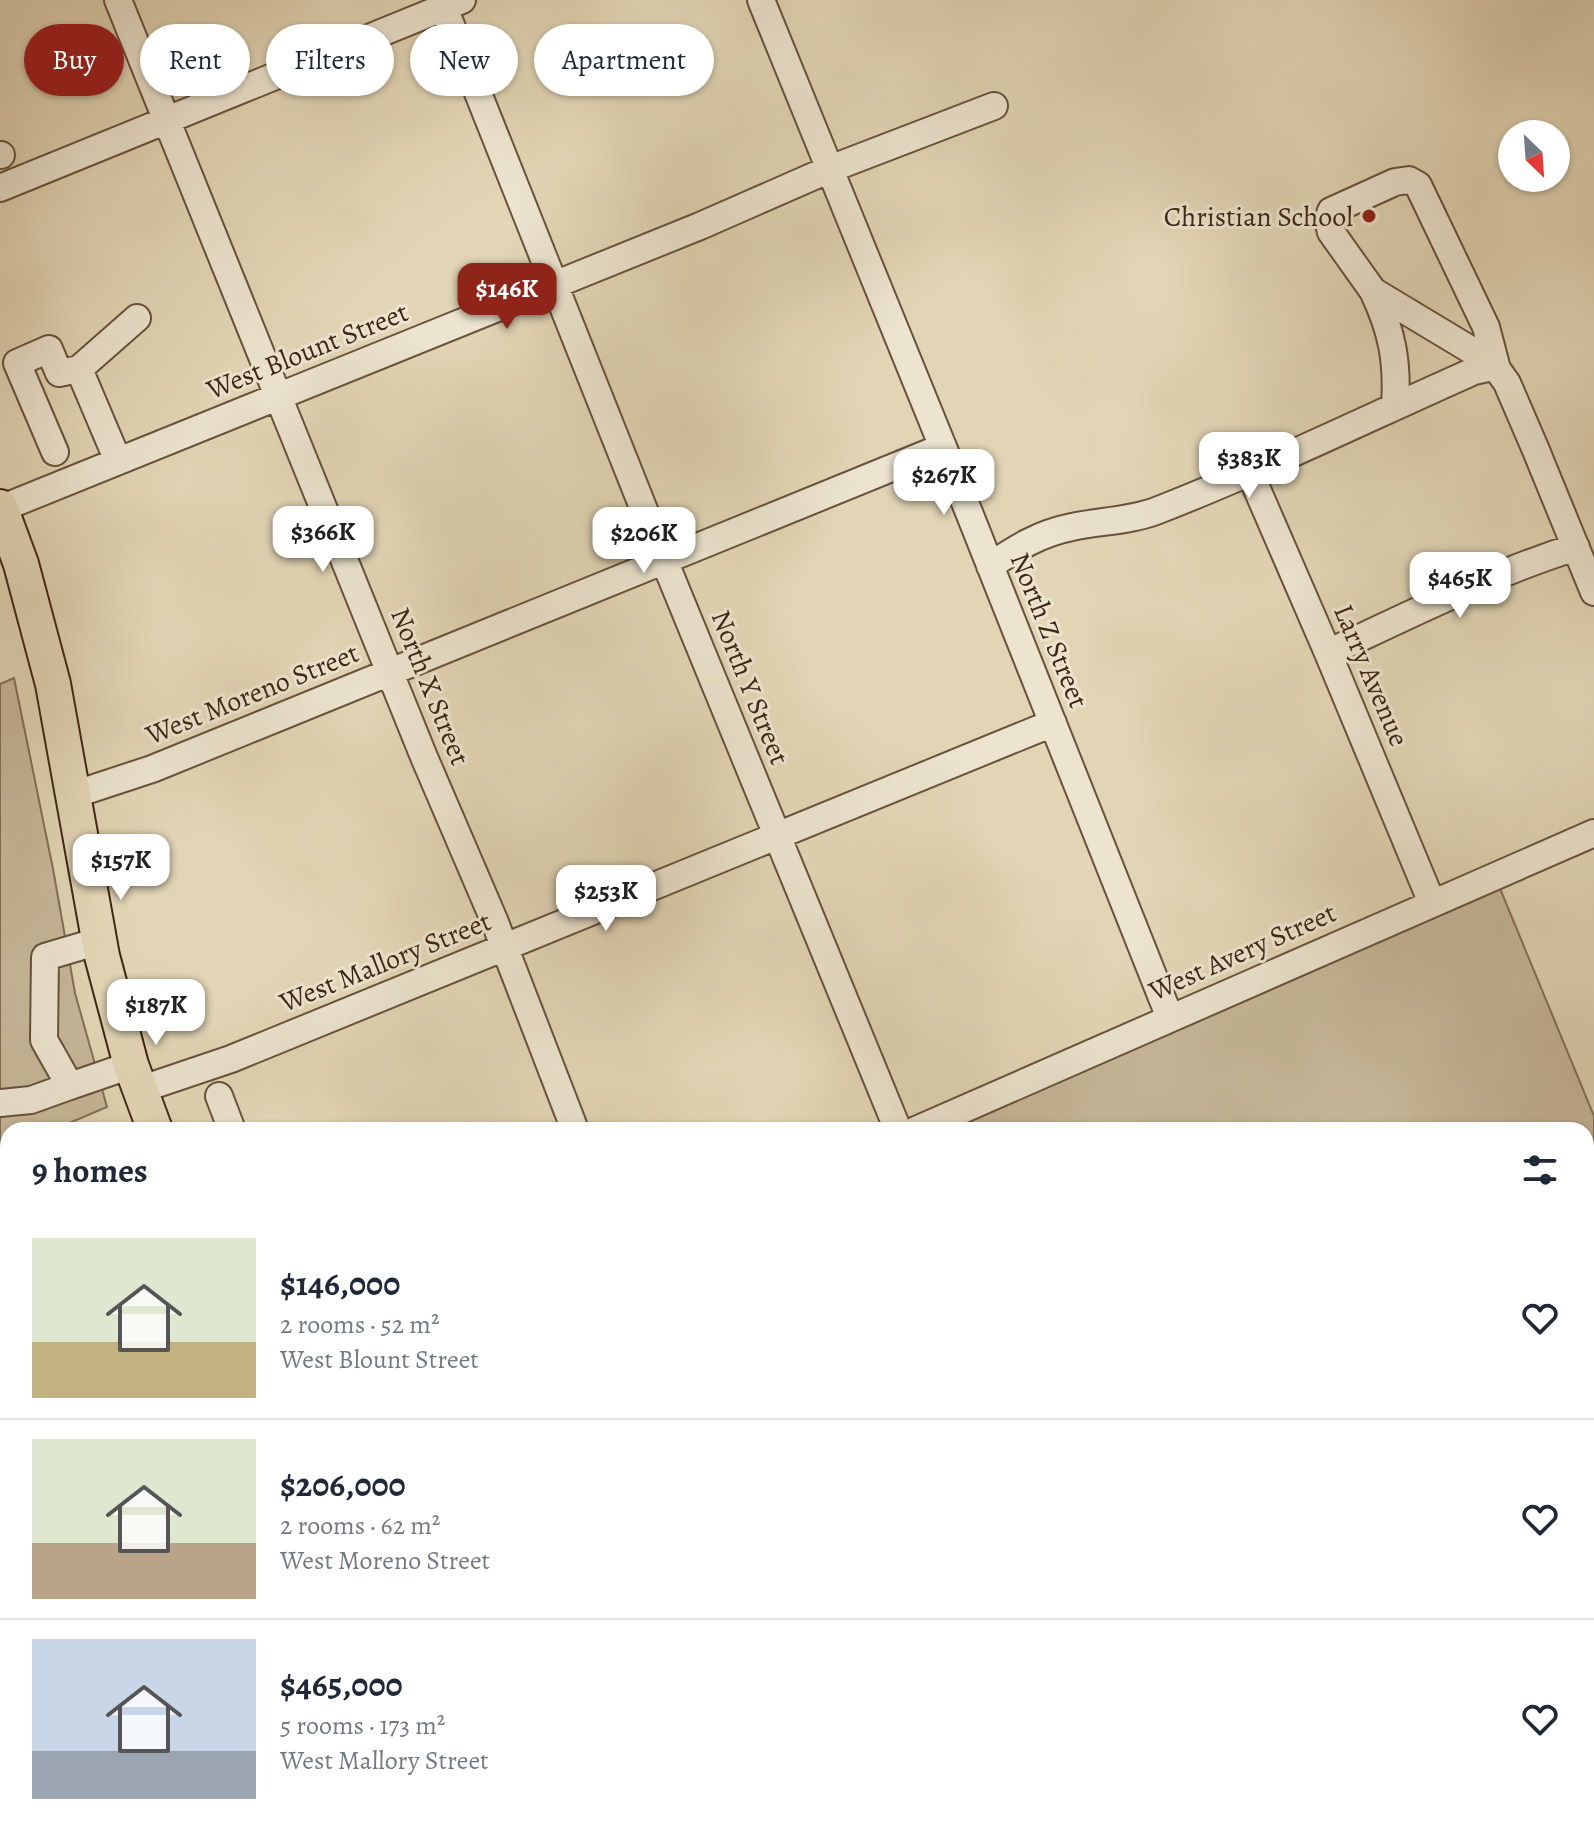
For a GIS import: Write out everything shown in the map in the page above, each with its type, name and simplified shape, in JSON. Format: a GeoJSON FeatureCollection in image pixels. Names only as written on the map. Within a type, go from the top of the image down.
{"type":"FeatureCollection","features":[{"type":"Feature","properties":{"kind":"main road"},"geometry":{"type":"LineString","coordinates":[[0,508],[21,564],[41,633],[99,941],[135,1077],[152,1122]]}},
{"type":"Feature","properties":{"kind":"street","name":"North X Street"},"geometry":{"type":"LineString","coordinates":[[118,0],[572,1122]]}},
{"type":"Feature","properties":{"kind":"street","name":"North Z Street"},"geometry":{"type":"LineString","coordinates":[[761,0],[1170,1018]]}},
{"type":"Feature","properties":{"kind":"street"},"geometry":{"type":"LineString","coordinates":[[0,188],[449,2]]}},
{"type":"Feature","properties":{"kind":"street","name":"North Y Street"},"geometry":{"type":"LineString","coordinates":[[449,2],[664,560],[895,1122]]}},
{"type":"Feature","properties":{"kind":"street","name":"West Blount Street"},"geometry":{"type":"LineString","coordinates":[[0,508],[700,226],[830,169],[994,106]]}},
{"type":"Feature","properties":{"kind":"street"},"geometry":{"type":"LineString","coordinates":[[1395,406],[1396,383],[1389,324],[1373,291],[1331,232],[1328,220],[1331,211],[1395,182],[1409,180],[1418,185],[1486,327],[1490,369]]}},
{"type":"Feature","properties":{"kind":"street"},"geometry":{"type":"LineString","coordinates":[[1373,291],[1476,353],[1507,383],[1594,592]]}},
{"type":"Feature","properties":{"kind":"street"},"geometry":{"type":"LineString","coordinates":[[55,452],[17,363],[49,349],[59,373],[79,369],[137,318]]}},
{"type":"Feature","properties":{"kind":"street"},"geometry":{"type":"LineString","coordinates":[[79,369],[118,461]]}},
{"type":"Feature","properties":{"kind":"street"},"geometry":{"type":"LineString","coordinates":[[990,566],[1043,535],[1151,513],[1250,473],[1395,406],[1490,369]]}},
{"type":"Feature","properties":{"kind":"street","name":"West Moreno Street"},"geometry":{"type":"LineString","coordinates":[[73,795],[152,769],[943,447]]}},
{"type":"Feature","properties":{"kind":"street","name":"Larry Avenue"},"geometry":{"type":"LineString","coordinates":[[1250,473],[1432,903]]}},
{"type":"Feature","properties":{"kind":"street"},"geometry":{"type":"LineString","coordinates":[[1328,653],[1427,607],[1576,547]]}},
{"type":"Feature","properties":{"kind":"street","name":"West Mallory Street"},"geometry":{"type":"LineString","coordinates":[[0,1103],[31,1100],[70,1086],[231,1059],[1053,723]]}},
{"type":"Feature","properties":{"kind":"street","name":"West Avery Street"},"geometry":{"type":"LineString","coordinates":[[934,1122],[1594,833]]}},
{"type":"Feature","properties":{"kind":"street"},"geometry":{"type":"LineString","coordinates":[[70,1086],[44,1040],[45,957],[99,941]]}},
{"type":"Feature","properties":{"kind":"street"},"geometry":{"type":"LineString","coordinates":[[219,1096],[229,1122]]}},
{"type":"Feature","properties":{"kind":"shaded area"},"geometry":{"type":"Polygon","coordinates":[[[14,678],[75,993],[107,1107],[72,1122],[0,1122],[0,684],[14,678]]]}},
{"type":"Feature","properties":{"kind":"shaded area"},"geometry":{"type":"Polygon","coordinates":[[[1499,886],[1594,1116],[1594,1122],[966,1122],[1499,886]]]}},
{"type":"Feature","properties":{"kind":"place","name":"Christian School"},"geometry":{"type":"Point","coordinates":[1369,216]}}]}
